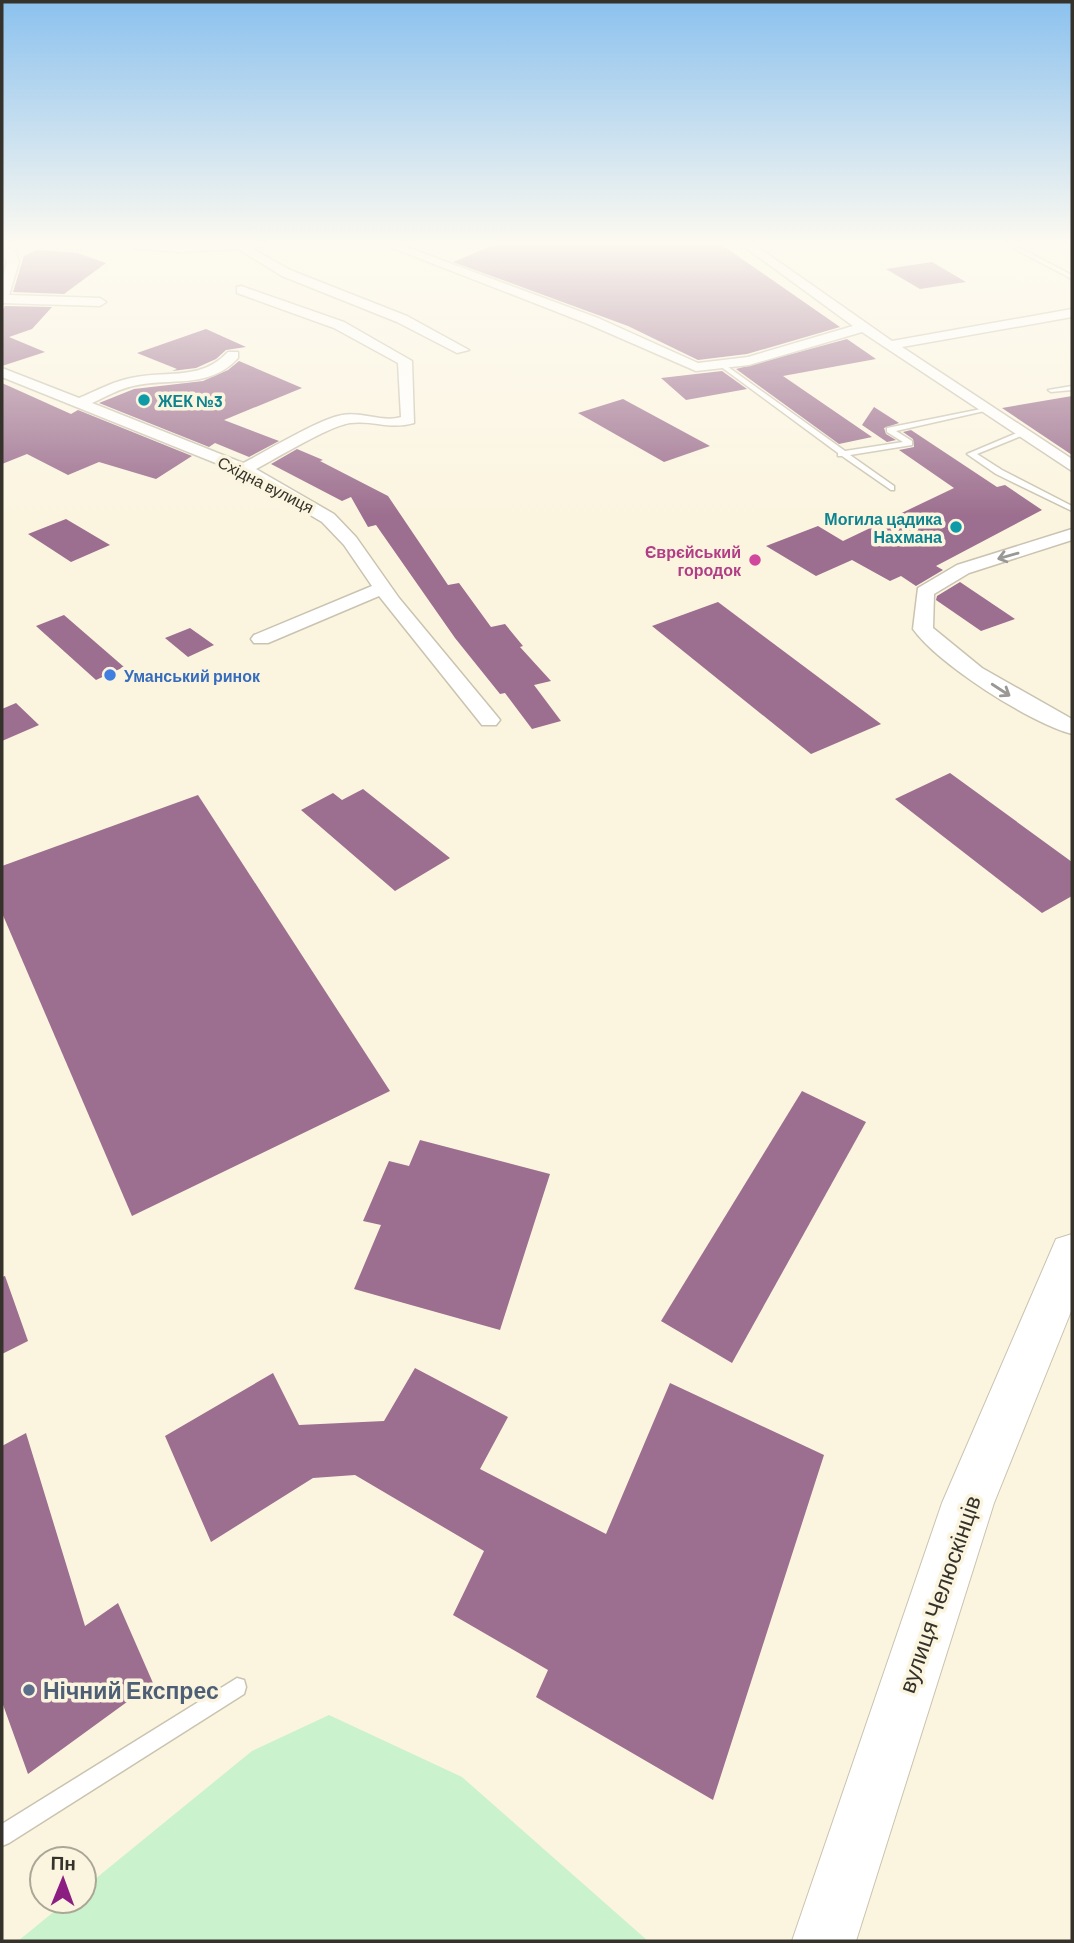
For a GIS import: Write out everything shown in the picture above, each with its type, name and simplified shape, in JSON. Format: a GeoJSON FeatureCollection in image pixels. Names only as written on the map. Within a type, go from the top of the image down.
{"type":"FeatureCollection","features":[{"type":"Feature","properties":{"kind":"main road","name":"вулиця Челюскінців"},"geometry":{"type":"LineString","coordinates":[[824,1941],[968,1503],[1072,1254]]}},
{"type":"Feature","properties":{"kind":"street"},"geometry":{"type":"LineString","coordinates":[[244,469],[343,419],[365,418],[395,424],[409,420],[405,361],[359,336]]}},
{"type":"Feature","properties":{"kind":"street"},"geometry":{"type":"LineString","coordinates":[[434,336],[462,350]]}},
{"type":"Feature","properties":{"kind":"street"},"geometry":{"type":"LineString","coordinates":[[626,336],[696,367],[749,361],[834,336]]}},
{"type":"Feature","properties":{"kind":"street"},"geometry":{"type":"LineString","coordinates":[[876,336],[1072,466]]}},
{"type":"Feature","properties":{"kind":"street"},"geometry":{"type":"LineString","coordinates":[[889,345],[950,336]]}},
{"type":"Feature","properties":{"kind":"street"},"geometry":{"type":"LineString","coordinates":[[81,402],[136,381],[195,378],[210,374],[228,362],[233,355]]}},
{"type":"Feature","properties":{"kind":"street","name":"Східна вулиця"},"geometry":{"type":"LineString","coordinates":[[2,372],[244,469],[328,517],[350,541],[382,588],[489,720]]}},
{"type":"Feature","properties":{"kind":"street"},"geometry":{"type":"LineString","coordinates":[[1072,534],[963,569],[926,592],[923,629],[947,655],[1014,698],[1072,727]]}},
{"type":"Feature","properties":{"kind":"street"},"geometry":{"type":"LineString","coordinates":[[261,639],[382,588]]}},
{"type":"Feature","properties":{"kind":"lane"},"geometry":{"type":"LineString","coordinates":[[717,366],[891,488]]}},
{"type":"Feature","properties":{"kind":"lane"},"geometry":{"type":"LineString","coordinates":[[1051,390],[1072,388]]}},
{"type":"Feature","properties":{"kind":"lane"},"geometry":{"type":"LineString","coordinates":[[841,454],[909,443],[890,430],[986,410]]}},
{"type":"Feature","properties":{"kind":"lane"},"geometry":{"type":"LineString","coordinates":[[1022,433],[971,453],[999,472],[1072,509]]}},
{"type":"Feature","properties":{"kind":"lane"},"geometry":{"type":"LineString","coordinates":[[2,1836],[237,1687]]}},
{"type":"Feature","properties":{"kind":"green space"},"geometry":{"type":"Polygon","coordinates":[[[329,1715],[462,1777],[648,1941],[18,1941],[50,1915],[98,1915],[98,1877],[252,1751],[329,1715]]]}},
{"type":"Feature","properties":{"kind":"building"},"geometry":{"type":"Polygon","coordinates":[[[2,336],[13,336],[9,337],[45,352],[2,366],[2,336]]]}},
{"type":"Feature","properties":{"kind":"building"},"geometry":{"type":"Polygon","coordinates":[[[187,336],[221,336],[246,347],[226,350],[216,359],[196,368],[172,371],[177,369],[137,353],[187,336]]]}},
{"type":"Feature","properties":{"kind":"building"},"geometry":{"type":"Polygon","coordinates":[[[648,336],[810,336],[747,354],[698,360],[648,336]]]}},
{"type":"Feature","properties":{"kind":"building"},"geometry":{"type":"Polygon","coordinates":[[[847,339],[876,359],[783,376],[872,437],[839,444],[736,369],[847,339]]]}},
{"type":"Feature","properties":{"kind":"building"},"geometry":{"type":"Polygon","coordinates":[[[239,361],[302,388],[224,420],[279,441],[249,457],[215,443],[209,447],[99,403],[134,389],[203,381],[228,370],[239,361]]]}},
{"type":"Feature","properties":{"kind":"building"},"geometry":{"type":"Polygon","coordinates":[[[722,371],[747,389],[686,400],[661,378],[722,371]]]}},
{"type":"Feature","properties":{"kind":"building"},"geometry":{"type":"Polygon","coordinates":[[[2,383],[71,414],[78,410],[192,456],[156,479],[99,462],[68,475],[27,454],[2,464],[2,383]]]}},
{"type":"Feature","properties":{"kind":"building"},"geometry":{"type":"Polygon","coordinates":[[[1072,396],[1072,455],[1002,408],[1072,396]]]}},
{"type":"Feature","properties":{"kind":"building"},"geometry":{"type":"Polygon","coordinates":[[[623,399],[710,446],[664,462],[578,413],[623,399]]]}},
{"type":"Feature","properties":{"kind":"building"},"geometry":{"type":"Polygon","coordinates":[[[874,407],[899,423],[884,428],[886,434],[896,440],[887,442],[862,425],[874,407]]]}},
{"type":"Feature","properties":{"kind":"building"},"geometry":{"type":"Polygon","coordinates":[[[911,430],[997,487],[1005,485],[1042,510],[936,566],[943,570],[916,586],[901,576],[890,581],[852,560],[816,576],[766,546],[818,526],[843,541],[954,488],[899,450],[914,447],[913,439],[903,432],[911,430]]]}},
{"type":"Feature","properties":{"kind":"building"},"geometry":{"type":"Polygon","coordinates":[[[297,449],[323,460],[320,461],[388,496],[448,585],[459,583],[491,627],[505,624],[523,646],[520,647],[551,681],[534,685],[561,721],[532,729],[505,693],[500,694],[455,638],[376,525],[368,527],[351,497],[342,501],[271,464],[297,449]]]}},
{"type":"Feature","properties":{"kind":"building"},"geometry":{"type":"Polygon","coordinates":[[[66,519],[110,545],[71,562],[28,534],[66,519]]]}},
{"type":"Feature","properties":{"kind":"building"},"geometry":{"type":"Polygon","coordinates":[[[960,582],[1015,619],[981,631],[936,600],[937,596],[960,582]]]}},
{"type":"Feature","properties":{"kind":"building"},"geometry":{"type":"Polygon","coordinates":[[[718,602],[881,724],[811,754],[652,626],[718,602]]]}},
{"type":"Feature","properties":{"kind":"building"},"geometry":{"type":"Polygon","coordinates":[[[64,615],[124,667],[96,680],[36,626],[64,615]]]}},
{"type":"Feature","properties":{"kind":"building"},"geometry":{"type":"Polygon","coordinates":[[[190,628],[214,645],[188,657],[165,638],[190,628]]]}},
{"type":"Feature","properties":{"kind":"building"},"geometry":{"type":"Polygon","coordinates":[[[16,703],[39,725],[2,741],[2,709],[16,703]]]}},
{"type":"Feature","properties":{"kind":"building"},"geometry":{"type":"Polygon","coordinates":[[[950,773],[1072,862],[1072,896],[1042,913],[895,799],[950,773]]]}},
{"type":"Feature","properties":{"kind":"building"},"geometry":{"type":"Polygon","coordinates":[[[363,789],[450,858],[395,891],[301,810],[333,793],[342,800],[363,789]]]}},
{"type":"Feature","properties":{"kind":"building"},"geometry":{"type":"Polygon","coordinates":[[[198,795],[390,1091],[132,1216],[2,913],[2,866],[198,795]]]}},
{"type":"Feature","properties":{"kind":"building"},"geometry":{"type":"Polygon","coordinates":[[[802,1091],[866,1122],[732,1363],[661,1321],[802,1091]]]}},
{"type":"Feature","properties":{"kind":"building"},"geometry":{"type":"Polygon","coordinates":[[[420,1140],[550,1174],[500,1330],[354,1289],[381,1225],[363,1221],[389,1161],[409,1166],[420,1140]]]}},
{"type":"Feature","properties":{"kind":"building"},"geometry":{"type":"Polygon","coordinates":[[[5,1276],[28,1341],[2,1354],[2,1277],[5,1276]]]}},
{"type":"Feature","properties":{"kind":"building"},"geometry":{"type":"Polygon","coordinates":[[[415,1368],[508,1417],[480,1469],[606,1534],[670,1383],[824,1455],[713,1800],[536,1697],[548,1670],[453,1615],[484,1551],[355,1475],[313,1478],[211,1542],[165,1436],[273,1373],[299,1425],[384,1421],[415,1368]]]}},
{"type":"Feature","properties":{"kind":"building"},"geometry":{"type":"Polygon","coordinates":[[[26,1433],[85,1626],[118,1603],[153,1683],[28,1774],[2,1702],[2,1446],[26,1433]]]}},
{"type":"Feature","properties":{"kind":"place","name":"ЖЕК №3"},"geometry":{"type":"Point","coordinates":[144,400]}},
{"type":"Feature","properties":{"kind":"place","name":"Могила цадика Нахмана"},"geometry":{"type":"Point","coordinates":[956,527]}},
{"type":"Feature","properties":{"kind":"place","name":"Єврєйський городок"},"geometry":{"type":"Point","coordinates":[755,560]}},
{"type":"Feature","properties":{"kind":"place","name":"Уманський ринок"},"geometry":{"type":"Point","coordinates":[110,675]}},
{"type":"Feature","properties":{"kind":"place","name":"Нічний Експрес"},"geometry":{"type":"Point","coordinates":[29,1690]}}]}
